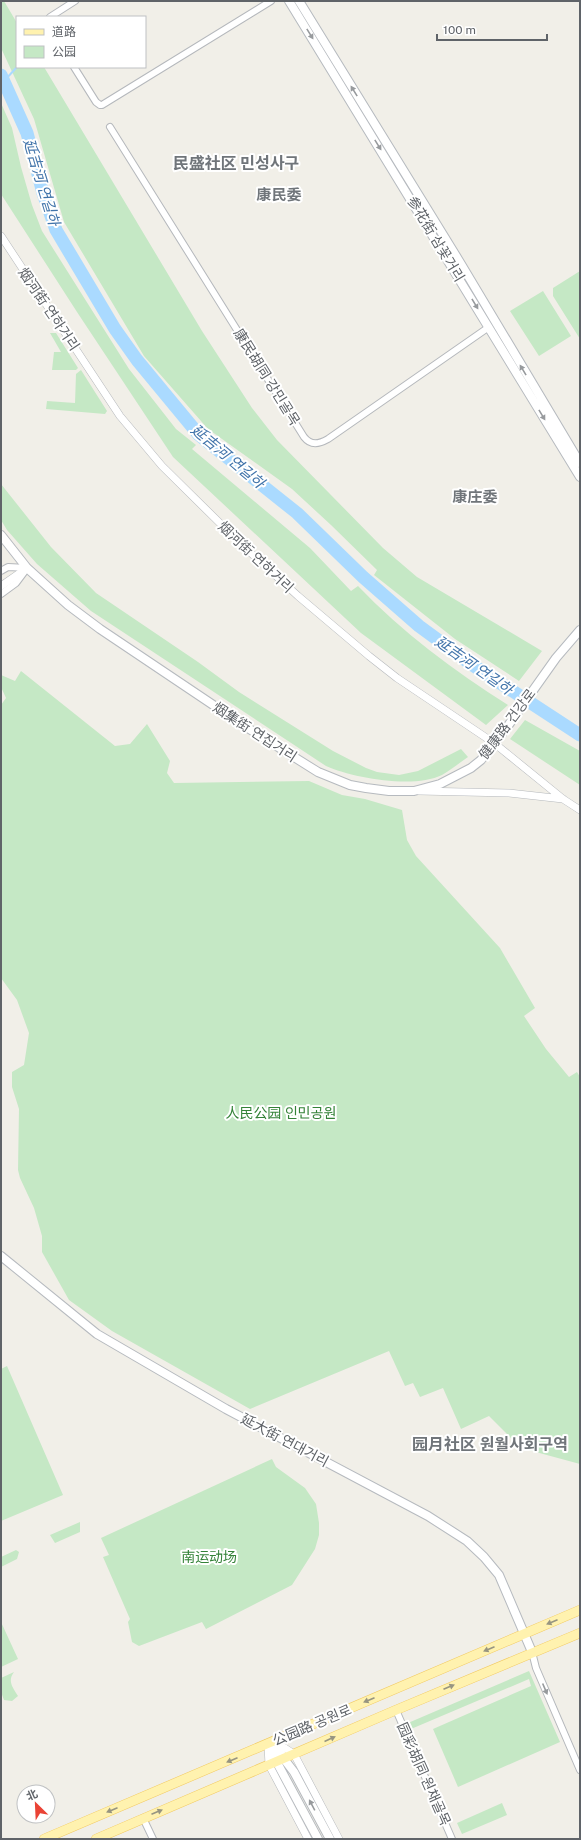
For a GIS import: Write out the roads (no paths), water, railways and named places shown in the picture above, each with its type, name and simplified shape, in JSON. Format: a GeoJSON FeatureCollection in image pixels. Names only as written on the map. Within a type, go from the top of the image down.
{"type":"FeatureCollection","features":[{"type":"Feature","properties":{"kind":"main road","name":"参花街 삼꽃거리"},"geometry":{"type":"LineString","coordinates":[[289,1],[580,477]]}},
{"type":"Feature","properties":{"kind":"main road","name":"参花街 삼꽃거리"},"geometry":{"type":"LineString","coordinates":[[299,1],[461,264],[580,463]]}},
{"type":"Feature","properties":{"kind":"main road","name":"烟集街 연집거리"},"geometry":{"type":"LineString","coordinates":[[1,535],[27,568],[68,605],[100,629],[318,772],[350,785],[389,791],[414,791]]}},
{"type":"Feature","properties":{"kind":"main road","name":"健康路 건강로"},"geometry":{"type":"LineString","coordinates":[[414,791],[440,784],[461,775],[481,760],[505,730],[556,658],[580,630]]}},
{"type":"Feature","properties":{"kind":"main road","name":"延大街 연대거리"},"geometry":{"type":"LineString","coordinates":[[1,1256],[97,1334],[226,1409],[428,1516],[467,1541],[499,1575],[532,1652]]}},
{"type":"Feature","properties":{"kind":"main road","name":"公园路 공원로"},"geometry":{"type":"LineString","coordinates":[[44,1839],[580,1610]]}},
{"type":"Feature","properties":{"kind":"main road","name":"公园路 공원로"},"geometry":{"type":"LineString","coordinates":[[96,1839],[532,1652],[580,1633]]}},
{"type":"Feature","properties":{"kind":"main road"},"geometry":{"type":"LineString","coordinates":[[271,1743],[277,1762],[318,1839]]}},
{"type":"Feature","properties":{"kind":"main road"},"geometry":{"type":"LineString","coordinates":[[277,1762],[294,1772],[330,1839]]}},
{"type":"Feature","properties":{"kind":"street"},"geometry":{"type":"LineString","coordinates":[[52,16],[74,1]]}},
{"type":"Feature","properties":{"kind":"street"},"geometry":{"type":"LineString","coordinates":[[75,68],[96,102],[102,105],[271,1]]}},
{"type":"Feature","properties":{"kind":"street","name":"康民胡同 강민골목"},"geometry":{"type":"LineString","coordinates":[[110,127],[300,430],[310,443],[316,444],[328,439],[489,327]]}},
{"type":"Feature","properties":{"kind":"street","name":"烟河街 연하거리"},"geometry":{"type":"LineString","coordinates":[[1,236],[120,416],[162,466],[240,543],[342,634],[397,678],[494,743],[563,799],[580,810]]}},
{"type":"Feature","properties":{"kind":"street"},"geometry":{"type":"LineString","coordinates":[[1,571],[8,567],[27,568]]}},
{"type":"Feature","properties":{"kind":"street"},"geometry":{"type":"LineString","coordinates":[[1,586],[27,568]]}},
{"type":"Feature","properties":{"kind":"street"},"geometry":{"type":"LineString","coordinates":[[1,594],[16,583],[27,568]]}},
{"type":"Feature","properties":{"kind":"street","name":"烟集街 연집거리"},"geometry":{"type":"LineString","coordinates":[[414,791],[515,793],[563,799]]}},
{"type":"Feature","properties":{"kind":"street"},"geometry":{"type":"LineString","coordinates":[[532,1652],[536,1668],[580,1770]]}},
{"type":"Feature","properties":{"kind":"street","name":"园彩胡同 원채골목"},"geometry":{"type":"LineString","coordinates":[[396,1710],[452,1839]]}},
{"type":"Feature","properties":{"kind":"street"},"geometry":{"type":"LineString","coordinates":[[271,1743],[294,1754],[339,1839]]}},
{"type":"Feature","properties":{"kind":"street"},"geometry":{"type":"LineString","coordinates":[[277,1762],[308,1839]]}},
{"type":"Feature","properties":{"kind":"street"},"geometry":{"type":"LineString","coordinates":[[143,1818],[153,1839]]}},
{"type":"Feature","properties":{"kind":"waterway"},"geometry":{"type":"LineString","coordinates":[[4,81],[16,68]]}},
{"type":"Feature","properties":{"kind":"waterway","name":"延吉河 연길하"},"geometry":{"type":"LineString","coordinates":[[1,75],[27,133],[43,193],[56,230],[115,329],[137,360],[199,435],[297,513],[363,577],[419,626],[468,662],[580,735]]}},
{"type":"Feature","properties":{"kind":"district","name":"民盛社区 민성사구"},"geometry":{"type":"Point","coordinates":[236,163]}},
{"type":"Feature","properties":{"kind":"district","name":"康民委"},"geometry":{"type":"Point","coordinates":[279,194]}},
{"type":"Feature","properties":{"kind":"district","name":"康庄委"},"geometry":{"type":"Point","coordinates":[475,496]}},
{"type":"Feature","properties":{"kind":"district","name":"园月社区 원월사회구역"},"geometry":{"type":"Point","coordinates":[490,1444]}},
{"type":"Feature","properties":{"kind":"park label","name":"人民公园 인민공원"},"geometry":{"type":"Point","coordinates":[281,1113]}},
{"type":"Feature","properties":{"kind":"park label","name":"南运动场"},"geometry":{"type":"Point","coordinates":[209,1557]}}]}
